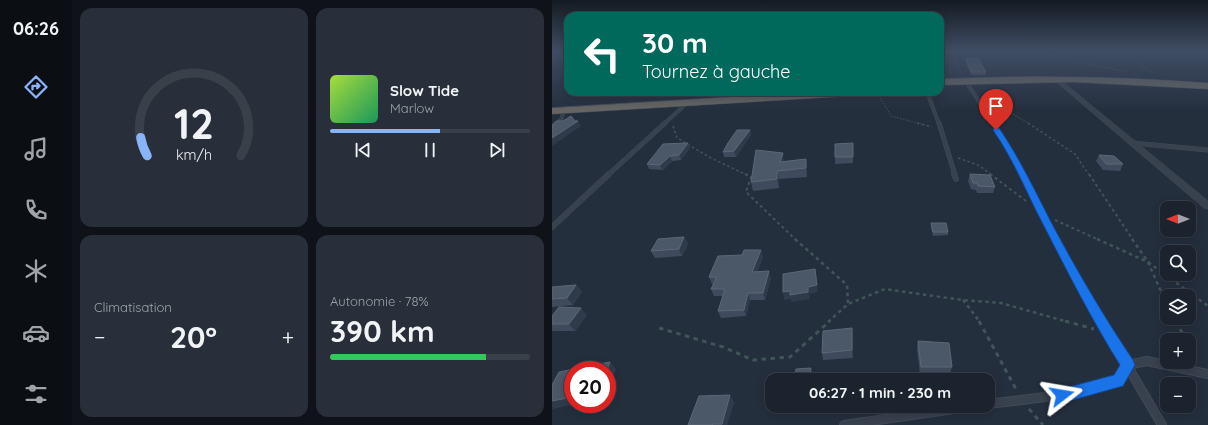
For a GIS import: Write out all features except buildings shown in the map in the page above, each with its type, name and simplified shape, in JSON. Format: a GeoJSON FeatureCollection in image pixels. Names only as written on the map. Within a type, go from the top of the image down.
{"type":"FeatureCollection","features":[{"type":"Feature","properties":{"kind":"highway"},"geometry":{"type":"LineString","coordinates":[[944,87],[967,84],[1088,79],[1208,86]]}},
{"type":"Feature","properties":{"kind":"highway"},"geometry":{"type":"LineString","coordinates":[[944,82],[967,84],[1062,84],[1208,91]]}},
{"type":"Feature","properties":{"kind":"highway"},"geometry":{"type":"LineString","coordinates":[[552,105],[699,96]]}},
{"type":"Feature","properties":{"kind":"highway"},"geometry":{"type":"LineString","coordinates":[[552,111],[794,96]]}},
{"type":"Feature","properties":{"kind":"street"},"geometry":{"type":"LineString","coordinates":[[1062,84],[1208,206]]}},
{"type":"Feature","properties":{"kind":"lane"},"geometry":{"type":"LineString","coordinates":[[967,84],[1012,152],[1107,332],[1128,365],[1162,425]]}},
{"type":"Feature","properties":{"kind":"lane"},"geometry":{"type":"LineString","coordinates":[[929,96],[956,179]]}},
{"type":"Feature","properties":{"kind":"lane"},"geometry":{"type":"LineString","coordinates":[[552,227],[688,102]]}},
{"type":"Feature","properties":{"kind":"lane"},"geometry":{"type":"LineString","coordinates":[[552,128],[562,118],[563,110]]}},
{"type":"Feature","properties":{"kind":"lane"},"geometry":{"type":"LineString","coordinates":[[1132,143],[1208,150]]}},
{"type":"Feature","properties":{"kind":"lane"},"geometry":{"type":"LineString","coordinates":[[995,403],[1062,395],[1118,381],[1128,365],[1147,361],[1206,373]]}},
{"type":"Feature","properties":{"kind":"lane"},"geometry":{"type":"LineString","coordinates":[[844,425],[927,413]]}},
{"type":"Feature","properties":{"kind":"path"},"geometry":{"type":"LineString","coordinates":[[950,71],[967,84],[1075,154],[1148,262],[1160,289]]}},
{"type":"Feature","properties":{"kind":"path"},"geometry":{"type":"LineString","coordinates":[[960,71],[967,84]]}},
{"type":"Feature","properties":{"kind":"path"},"geometry":{"type":"LineString","coordinates":[[1121,71],[1131,73]]}},
{"type":"Feature","properties":{"kind":"path"},"geometry":{"type":"LineString","coordinates":[[1149,71],[1154,74]]}},
{"type":"Feature","properties":{"kind":"path"},"geometry":{"type":"LineString","coordinates":[[880,96],[891,116],[941,130]]}},
{"type":"Feature","properties":{"kind":"path"},"geometry":{"type":"LineString","coordinates":[[667,122],[675,127],[677,138],[710,158],[751,176],[746,192],[805,249],[847,285],[848,304]]}},
{"type":"Feature","properties":{"kind":"path"},"geometry":{"type":"LineString","coordinates":[[949,156],[978,165],[1027,201]]}},
{"type":"Feature","properties":{"kind":"path"},"geometry":{"type":"LineString","coordinates":[[1044,215],[1148,262],[1208,306]]}},
{"type":"Feature","properties":{"kind":"path"},"geometry":{"type":"LineString","coordinates":[[659,328],[723,347],[753,360],[790,357],[848,304],[885,289],[962,300],[1001,303],[1107,332]]}},
{"type":"Feature","properties":{"kind":"path"},"geometry":{"type":"LineString","coordinates":[[962,300],[981,323],[1021,399],[1043,425]]}},
{"type":"Feature","properties":{"kind":"path"},"geometry":{"type":"LineString","coordinates":[[1196,357],[1206,373]]}},
{"type":"Feature","properties":{"kind":"route"},"geometry":{"type":"LineString","coordinates":[[996,130],[1012,152],[1044,215],[1048,226],[1107,332],[1128,365],[1118,381],[1062,395]]}}]}
